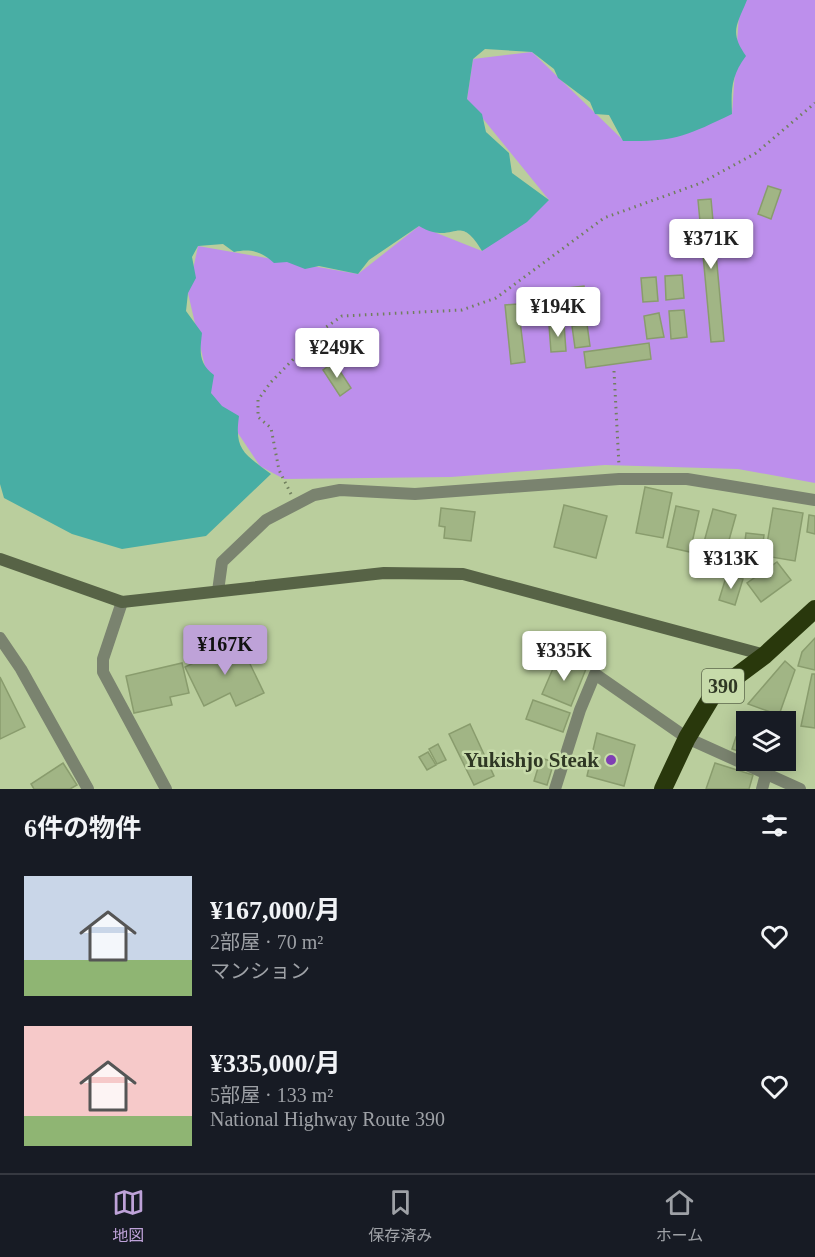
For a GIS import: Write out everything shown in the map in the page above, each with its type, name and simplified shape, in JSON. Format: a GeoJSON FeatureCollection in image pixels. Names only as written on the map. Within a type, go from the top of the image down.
{"type":"FeatureCollection","features":[{"type":"Feature","properties":{"kind":"highway","name":"390"},"geometry":{"type":"LineString","coordinates":[[663,789],[687,738],[714,693],[765,655],[815,609]]}},
{"type":"Feature","properties":{"kind":"street"},"geometry":{"type":"LineString","coordinates":[[218,591],[222,562],[266,520],[314,495],[340,490],[415,494],[619,480],[687,479],[815,500]]}},
{"type":"Feature","properties":{"kind":"street"},"geometry":{"type":"LineString","coordinates":[[0,559],[123,602],[384,573],[463,574],[765,655]]}},
{"type":"Feature","properties":{"kind":"street"},"geometry":{"type":"LineString","coordinates":[[123,602],[103,659],[103,672],[166,789]]}},
{"type":"Feature","properties":{"kind":"street"},"geometry":{"type":"LineString","coordinates":[[0,638],[21,669],[88,789]]}},
{"type":"Feature","properties":{"kind":"street"},"geometry":{"type":"LineString","coordinates":[[555,789],[580,710],[596,674],[687,738],[800,789]]}},
{"type":"Feature","properties":{"kind":"street"},"geometry":{"type":"LineString","coordinates":[[762,789],[766,774]]}},
{"type":"Feature","properties":{"kind":"path"},"geometry":{"type":"LineString","coordinates":[[295,503],[279,470],[271,428],[258,417],[258,400],[271,382],[322,330],[342,316],[462,310],[496,298],[604,218],[624,213],[651,199],[701,183],[756,153],[815,103]]}},
{"type":"Feature","properties":{"kind":"path"},"geometry":{"type":"LineString","coordinates":[[614,371],[619,480]]}},
{"type":"Feature","properties":{"kind":"shaded area"},"geometry":{"type":"Polygon","coordinates":[[[740,0],[815,0],[815,483],[738,469],[605,465],[451,477],[284,479],[260,466],[211,393],[188,293],[198,246],[358,274],[419,226],[482,251],[549,200],[467,99],[473,59],[532,52],[624,141],[732,114],[740,0]]]}},
{"type":"Feature","properties":{"kind":"water"},"geometry":{"type":"Polygon","coordinates":[[[0,0],[747,0],[736,28],[738,41],[746,56],[737,70],[733,84],[732,114],[703,128],[668,139],[623,141],[609,115],[595,114],[590,102],[558,78],[554,69],[532,52],[485,49],[473,59],[467,99],[482,114],[486,132],[509,153],[512,173],[549,200],[527,222],[482,251],[475,240],[464,231],[431,232],[419,226],[369,260],[358,274],[319,266],[305,269],[287,262],[274,263],[256,252],[246,250],[234,252],[223,244],[198,246],[192,257],[196,278],[188,293],[186,311],[202,333],[203,361],[214,375],[211,393],[222,406],[239,416],[238,437],[243,451],[271,474],[206,536],[122,549],[72,534],[4,498],[0,484],[0,0]]]}},
{"type":"Feature","properties":{"kind":"building"},"geometry":{"type":"Polygon","coordinates":[[[768,186],[781,190],[771,219],[758,214],[768,186]]]}},
{"type":"Feature","properties":{"kind":"building"},"geometry":{"type":"Polygon","coordinates":[[[711,199],[724,341],[711,342],[698,200],[711,199]]]}},
{"type":"Feature","properties":{"kind":"building"},"geometry":{"type":"Polygon","coordinates":[[[682,275],[684,298],[666,300],[665,276],[682,275]]]}},
{"type":"Feature","properties":{"kind":"building"},"geometry":{"type":"Polygon","coordinates":[[[656,277],[658,301],[643,302],[641,278],[656,277]]]}},
{"type":"Feature","properties":{"kind":"building"},"geometry":{"type":"Polygon","coordinates":[[[584,286],[587,310],[571,312],[568,288],[584,286]]]}},
{"type":"Feature","properties":{"kind":"building"},"geometry":{"type":"Polygon","coordinates":[[[560,288],[564,314],[547,316],[544,290],[560,288]]]}},
{"type":"Feature","properties":{"kind":"building"},"geometry":{"type":"Polygon","coordinates":[[[518,304],[525,362],[511,364],[505,305],[518,304]]]}},
{"type":"Feature","properties":{"kind":"building"},"geometry":{"type":"Polygon","coordinates":[[[684,310],[687,337],[671,339],[669,311],[684,310]]]}},
{"type":"Feature","properties":{"kind":"building"},"geometry":{"type":"Polygon","coordinates":[[[659,313],[664,337],[647,339],[644,316],[659,313]]]}},
{"type":"Feature","properties":{"kind":"building"},"geometry":{"type":"Polygon","coordinates":[[[564,324],[566,351],[551,352],[549,325],[564,324]]]}},
{"type":"Feature","properties":{"kind":"building"},"geometry":{"type":"Polygon","coordinates":[[[587,324],[590,346],[575,348],[572,326],[587,324]]]}},
{"type":"Feature","properties":{"kind":"building"},"geometry":{"type":"Polygon","coordinates":[[[649,343],[651,359],[586,368],[584,352],[649,343]]]}},
{"type":"Feature","properties":{"kind":"building"},"geometry":{"type":"Polygon","coordinates":[[[334,362],[351,388],[340,396],[323,370],[334,362]]]}},
{"type":"Feature","properties":{"kind":"building"},"geometry":{"type":"Polygon","coordinates":[[[645,487],[672,493],[663,538],[636,533],[645,487]]]}},
{"type":"Feature","properties":{"kind":"building"},"geometry":{"type":"Polygon","coordinates":[[[564,505],[607,516],[596,558],[554,547],[564,505]]]}},
{"type":"Feature","properties":{"kind":"building"},"geometry":{"type":"Polygon","coordinates":[[[676,506],[699,511],[690,552],[667,547],[676,506]]]}},
{"type":"Feature","properties":{"kind":"building"},"geometry":{"type":"Polygon","coordinates":[[[441,508],[475,512],[471,541],[444,538],[445,527],[439,526],[441,508]]]}},
{"type":"Feature","properties":{"kind":"building"},"geometry":{"type":"Polygon","coordinates":[[[773,508],[803,513],[795,561],[765,556],[773,508]]]}},
{"type":"Feature","properties":{"kind":"building"},"geometry":{"type":"Polygon","coordinates":[[[713,509],[736,515],[719,576],[710,574],[713,561],[700,557],[713,509]]]}},
{"type":"Feature","properties":{"kind":"building"},"geometry":{"type":"Polygon","coordinates":[[[809,515],[815,516],[815,534],[807,532],[809,515]]]}},
{"type":"Feature","properties":{"kind":"building"},"geometry":{"type":"Polygon","coordinates":[[[746,533],[764,535],[762,552],[744,549],[746,533]]]}},
{"type":"Feature","properties":{"kind":"building"},"geometry":{"type":"Polygon","coordinates":[[[777,562],[791,580],[761,602],[747,583],[777,562]]]}},
{"type":"Feature","properties":{"kind":"building"},"geometry":{"type":"Polygon","coordinates":[[[727,574],[743,579],[735,605],[719,600],[727,574]]]}},
{"type":"Feature","properties":{"kind":"building"},"geometry":{"type":"Polygon","coordinates":[[[815,638],[815,670],[798,666],[802,652],[815,638]]]}},
{"type":"Feature","properties":{"kind":"building"},"geometry":{"type":"Polygon","coordinates":[[[239,641],[264,693],[236,706],[230,693],[204,706],[185,667],[239,641]]]}},
{"type":"Feature","properties":{"kind":"building"},"geometry":{"type":"Polygon","coordinates":[[[558,657],[586,669],[571,706],[542,694],[558,657]]]}},
{"type":"Feature","properties":{"kind":"building"},"geometry":{"type":"Polygon","coordinates":[[[785,661],[795,670],[780,711],[768,711],[748,704],[785,661]]]}},
{"type":"Feature","properties":{"kind":"building"},"geometry":{"type":"Polygon","coordinates":[[[182,663],[189,693],[170,697],[172,705],[134,713],[126,676],[182,663]]]}},
{"type":"Feature","properties":{"kind":"building"},"geometry":{"type":"Polygon","coordinates":[[[812,674],[815,674],[815,728],[801,726],[812,674]]]}},
{"type":"Feature","properties":{"kind":"building"},"geometry":{"type":"Polygon","coordinates":[[[0,677],[25,727],[0,739],[0,677]]]}},
{"type":"Feature","properties":{"kind":"building"},"geometry":{"type":"Polygon","coordinates":[[[533,700],[570,713],[563,732],[526,719],[533,700]]]}},
{"type":"Feature","properties":{"kind":"building"},"geometry":{"type":"Polygon","coordinates":[[[470,724],[494,776],[474,785],[449,734],[470,724]]]}},
{"type":"Feature","properties":{"kind":"building","name":"Yukishjo Steak"},"geometry":{"type":"Polygon","coordinates":[[[597,733],[635,745],[624,786],[587,776],[597,733]]]}},
{"type":"Feature","properties":{"kind":"building"},"geometry":{"type":"Polygon","coordinates":[[[736,737],[736,750],[732,749],[736,737]]]}},
{"type":"Feature","properties":{"kind":"building"},"geometry":{"type":"Polygon","coordinates":[[[438,744],[446,760],[437,764],[429,749],[438,744]]]}},
{"type":"Feature","properties":{"kind":"building"},"geometry":{"type":"Polygon","coordinates":[[[428,752],[436,765],[427,770],[419,757],[428,752]]]}},
{"type":"Feature","properties":{"kind":"building"},"geometry":{"type":"Polygon","coordinates":[[[541,758],[554,762],[547,785],[534,781],[541,758]]]}},
{"type":"Feature","properties":{"kind":"building"},"geometry":{"type":"Polygon","coordinates":[[[63,763],[77,785],[70,789],[34,789],[31,784],[63,763]]]}},
{"type":"Feature","properties":{"kind":"building"},"geometry":{"type":"Polygon","coordinates":[[[715,763],[753,775],[749,789],[706,789],[715,763]]]}},
{"type":"Feature","properties":{"kind":"place","name":"Yukishjo Steak"},"geometry":{"type":"Point","coordinates":[611,760]}}]}
